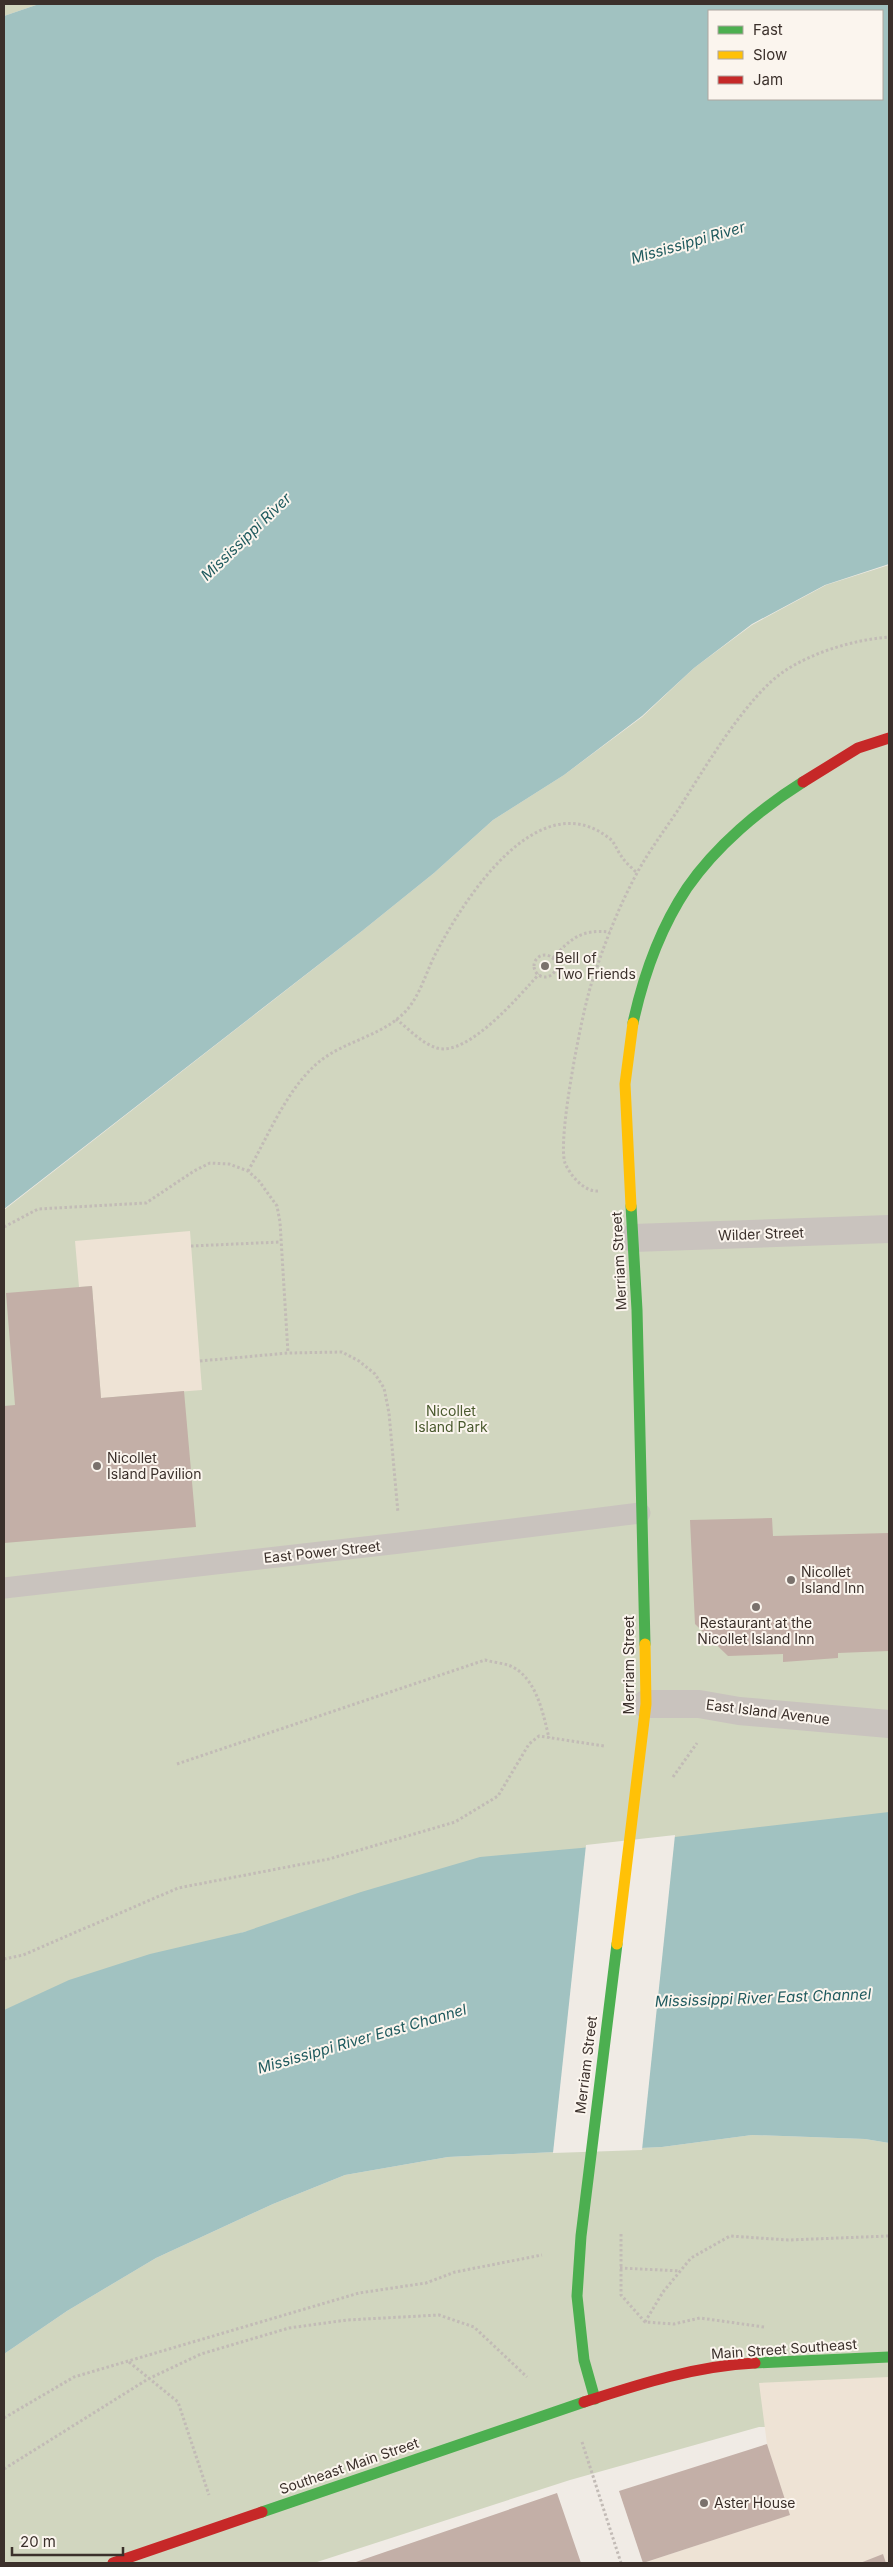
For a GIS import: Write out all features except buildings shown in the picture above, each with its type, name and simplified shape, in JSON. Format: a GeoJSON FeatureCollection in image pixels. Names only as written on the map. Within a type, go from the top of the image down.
{"type":"FeatureCollection","features":[{"type":"Feature","properties":{"kind":"street","name":"Merriam Street"},"geometry":{"type":"LineString","coordinates":[[595,2399],[584,2360],[577,2296],[581,2236],[646,1704],[640,1513],[637,1310],[625,1084],[630,1037],[639,997],[664,931],[687,888],[722,846],[786,793],[858,748],[889,738]]}},
{"type":"Feature","properties":{"kind":"street","name":"Wilder Street"},"geometry":{"type":"LineString","coordinates":[[633,1238],[889,1229]]}},
{"type":"Feature","properties":{"kind":"street","name":"East Island Avenue"},"geometry":{"type":"LineString","coordinates":[[646,1704],[699,1704],[739,1711],[889,1724]]}},
{"type":"Feature","properties":{"kind":"street","name":"Main Street Southeast"},"geometry":{"type":"LineString","coordinates":[[595,2399],[664,2376],[733,2364],[889,2356]]}},
{"type":"Feature","properties":{"kind":"street","name":"Southeast Main Street"},"geometry":{"type":"LineString","coordinates":[[113,2563],[595,2399]]}},
{"type":"Feature","properties":{"kind":"lane","name":"East Power Street"},"geometry":{"type":"LineString","coordinates":[[4,1588],[400,1544],[640,1513]]}},
{"type":"Feature","properties":{"kind":"path"},"geometry":{"type":"LineString","coordinates":[[248,1171],[294,1089],[307,1073],[324,1058],[390,1024],[414,998],[455,917],[473,893],[517,846],[543,828],[568,822],[587,826],[610,839],[622,857],[637,873]]}},
{"type":"Feature","properties":{"kind":"path"},"geometry":{"type":"LineString","coordinates":[[552,958],[566,943],[580,935],[592,930],[610,932]]}},
{"type":"Feature","properties":{"kind":"path"},"geometry":{"type":"LineString","coordinates":[[546,955],[552,958],[556,967],[553,974],[546,976],[538,974],[535,966],[536,959],[546,955]]}},
{"type":"Feature","properties":{"kind":"path"},"geometry":{"type":"LineString","coordinates":[[396,1019],[424,1042],[438,1049],[456,1046],[468,1042],[483,1030],[538,974]]}},
{"type":"Feature","properties":{"kind":"path"},"geometry":{"type":"LineString","coordinates":[[4,1228],[38,1209],[146,1203],[188,1174],[210,1163],[229,1164],[248,1171],[259,1181],[277,1206],[288,1353]]}},
{"type":"Feature","properties":{"kind":"path"},"geometry":{"type":"LineString","coordinates":[[191,1246],[280,1242]]}},
{"type":"Feature","properties":{"kind":"path"},"geometry":{"type":"LineString","coordinates":[[200,1361],[288,1353],[342,1352],[375,1374],[384,1388],[389,1413],[400,1544]]}},
{"type":"Feature","properties":{"kind":"path"},"geometry":{"type":"LineString","coordinates":[[177,1764],[484,1660],[509,1666],[524,1677],[540,1701],[549,1738]]}},
{"type":"Feature","properties":{"kind":"path"},"geometry":{"type":"LineString","coordinates":[[4,1959],[23,1955],[178,1888],[329,1860],[454,1822],[498,1796],[529,1744],[539,1736],[604,1746]]}},
{"type":"Feature","properties":{"kind":"path"},"geometry":{"type":"LineString","coordinates":[[672,1783],[673,1775],[697,1743]]}},
{"type":"Feature","properties":{"kind":"path"},"geometry":{"type":"LineString","coordinates":[[621,2234],[621,2295],[646,2322],[674,2324],[700,2318],[768,2328]]}},
{"type":"Feature","properties":{"kind":"path"},"geometry":{"type":"LineString","coordinates":[[646,2322],[663,2292],[691,2258],[730,2236],[788,2240],[889,2236]]}},
{"type":"Feature","properties":{"kind":"path"},"geometry":{"type":"LineString","coordinates":[[4,2418],[74,2377],[359,2293],[426,2283],[455,2272],[542,2255]]}},
{"type":"Feature","properties":{"kind":"path"},"geometry":{"type":"LineString","coordinates":[[620,2268],[680,2271]]}},
{"type":"Feature","properties":{"kind":"path"},"geometry":{"type":"LineString","coordinates":[[4,2469],[148,2379],[201,2354],[289,2328],[347,2320],[439,2315],[474,2327],[527,2377]]}},
{"type":"Feature","properties":{"kind":"path"},"geometry":{"type":"LineString","coordinates":[[129,2361],[148,2379],[178,2402],[209,2497]]}},
{"type":"Feature","properties":{"kind":"path"},"geometry":{"type":"LineString","coordinates":[[582,2442],[621,2563]]}},
{"type":"Feature","properties":{"kind":"green space"},"geometry":{"type":"Polygon","coordinates":[[[4,4],[39,4],[4,16],[4,4]]]}},
{"type":"Feature","properties":{"kind":"green space","name":"Nicollet Island Park"},"geometry":{"type":"Polygon","coordinates":[[[889,565],[889,1813],[244,1932],[4,2010],[4,1210],[362,931],[434,873],[493,820],[564,775],[642,717],[694,668],[752,625],[826,585],[889,565]]]}},
{"type":"Feature","properties":{"kind":"green space"},"geometry":{"type":"Polygon","coordinates":[[[752,2135],[865,2139],[889,2143],[889,2425],[759,2427],[570,2480],[314,2563],[4,2563],[4,2354],[67,2311],[156,2258],[273,2204],[345,2175],[448,2157],[662,2147],[752,2135]]]}},
{"type":"Feature","properties":{"kind":"shaded area"},"geometry":{"type":"Polygon","coordinates":[[[190,1231],[202,1390],[101,1398],[92,1286],[79,1287],[75,1241],[190,1231]]]}},
{"type":"Feature","properties":{"kind":"shaded area"},"geometry":{"type":"Polygon","coordinates":[[[889,2377],[889,2563],[886,2563],[883,2555],[860,2563],[643,2563],[789,2515],[767,2444],[759,2383],[889,2377]]]}},
{"type":"Feature","properties":{"kind":"water","name":"Mississippi River"},"geometry":{"type":"Polygon","coordinates":[[[39,4],[889,4],[889,564],[825,585],[752,624],[694,668],[642,716],[564,775],[493,820],[434,873],[362,931],[4,1209],[4,16],[39,4]]]}},
{"type":"Feature","properties":{"kind":"water","name":"Mississippi River East Channel"},"geometry":{"type":"Polygon","coordinates":[[[889,1812],[889,2143],[865,2139],[752,2135],[662,2147],[448,2157],[345,2175],[273,2204],[156,2258],[67,2311],[4,2354],[4,2010],[69,1980],[150,1954],[244,1932],[361,1892],[480,1857],[581,1848],[889,1812]]]}},
{"type":"Feature","properties":{"kind":"pier"},"geometry":{"type":"Polygon","coordinates":[[[675,1835],[642,2150],[553,2153],[586,1845],[675,1835]]]}},
{"type":"Feature","properties":{"kind":"traffic: fast"},"geometry":{"type":"LineString","coordinates":[[633,1023],[654,953],[669,919],[687,888],[711,858],[740,829],[771,804],[803,782]]}},
{"type":"Feature","properties":{"kind":"traffic: fast"},"geometry":{"type":"LineString","coordinates":[[631,1206],[637,1310],[645,1644]]}},
{"type":"Feature","properties":{"kind":"traffic: fast"},"geometry":{"type":"LineString","coordinates":[[595,2399],[584,2360],[577,2296],[581,2236],[617,1944]]}},
{"type":"Feature","properties":{"kind":"traffic: fast"},"geometry":{"type":"LineString","coordinates":[[755,2363],[889,2357]]}},
{"type":"Feature","properties":{"kind":"traffic: fast"},"geometry":{"type":"LineString","coordinates":[[262,2512],[584,2402]]}},
{"type":"Feature","properties":{"kind":"traffic: slow"},"geometry":{"type":"LineString","coordinates":[[631,1206],[625,1084],[633,1023]]}},
{"type":"Feature","properties":{"kind":"traffic: slow"},"geometry":{"type":"LineString","coordinates":[[617,1944],[646,1704],[645,1644]]}},
{"type":"Feature","properties":{"kind":"traffic: jam"},"geometry":{"type":"LineString","coordinates":[[803,782],[858,748],[889,738]]}},
{"type":"Feature","properties":{"kind":"traffic: jam"},"geometry":{"type":"LineString","coordinates":[[584,2402],[689,2372],[755,2363]]}},
{"type":"Feature","properties":{"kind":"traffic: jam"},"geometry":{"type":"LineString","coordinates":[[113,2563],[262,2512]]}},
{"type":"Feature","properties":{"kind":"place","name":"Bell of Two Friends"},"geometry":{"type":"Point","coordinates":[545,966]}},
{"type":"Feature","properties":{"kind":"place","name":"Nicollet Island Pavilion"},"geometry":{"type":"Point","coordinates":[97,1466]}},
{"type":"Feature","properties":{"kind":"place","name":"Nicollet Island Inn"},"geometry":{"type":"Point","coordinates":[791,1580]}},
{"type":"Feature","properties":{"kind":"place","name":"Restaurant at the Nicollet Island Inn"},"geometry":{"type":"Point","coordinates":[756,1607]}},
{"type":"Feature","properties":{"kind":"place","name":"Aster House"},"geometry":{"type":"Point","coordinates":[704,2503]}}]}
